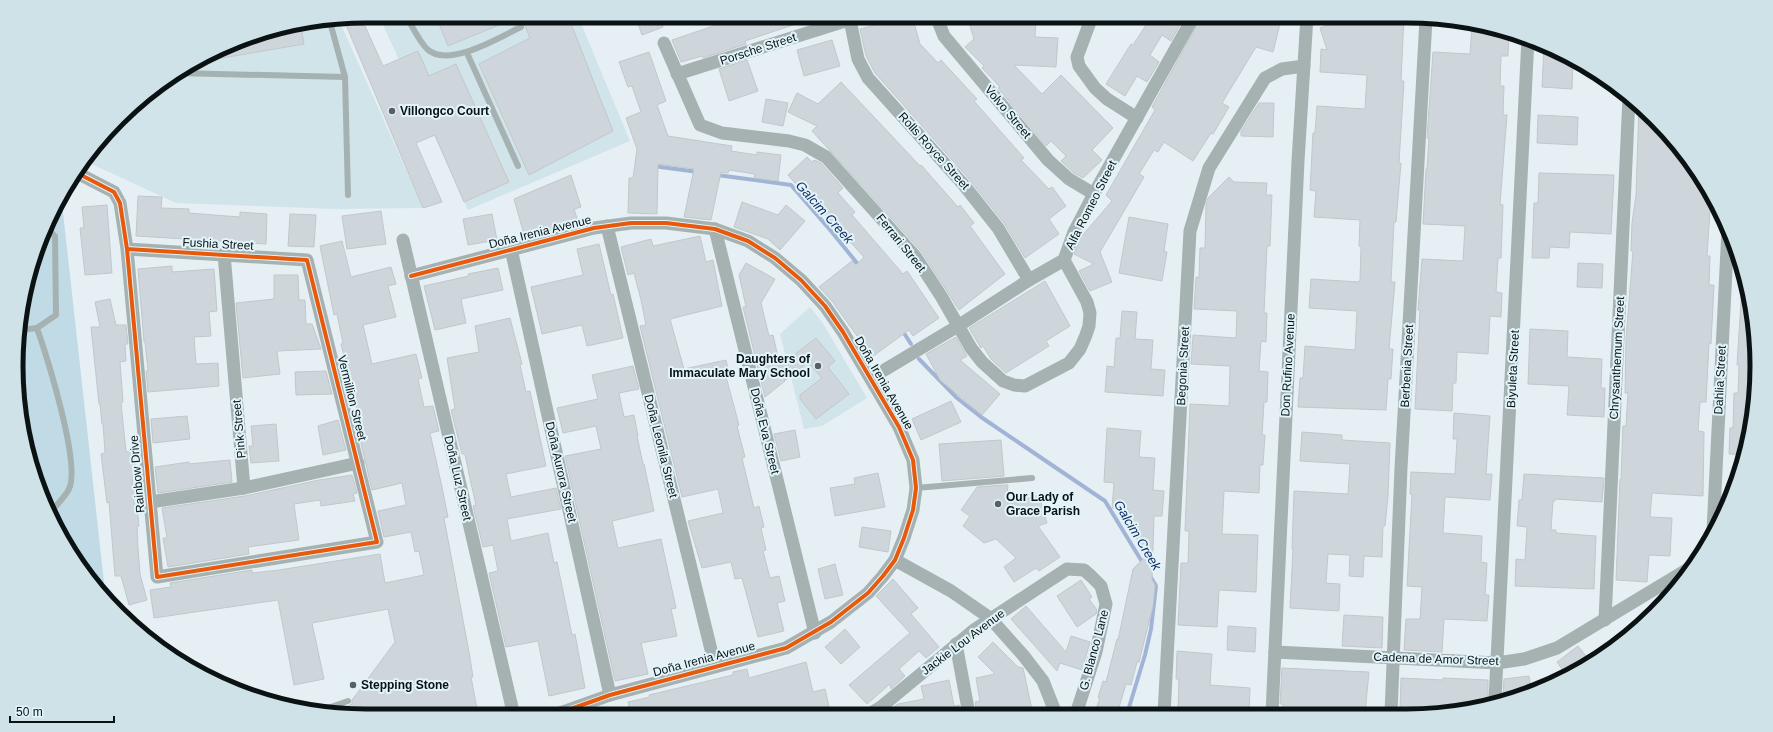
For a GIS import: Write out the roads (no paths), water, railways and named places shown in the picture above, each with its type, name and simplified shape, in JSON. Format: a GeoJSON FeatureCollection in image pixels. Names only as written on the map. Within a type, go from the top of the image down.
{"type":"FeatureCollection","features":[{"type":"Feature","properties":{"kind":"street","name":"Porsche Street"},"geometry":{"type":"LineString","coordinates":[[677,74],[839,23]]}},
{"type":"Feature","properties":{"kind":"street","name":"Rolls Royce Street"},"geometry":{"type":"LineString","coordinates":[[855,23],[858,59],[868,78],[963,184],[998,228],[1029,280]]}},
{"type":"Feature","properties":{"kind":"street","name":"Volvo Street"},"geometry":{"type":"LineString","coordinates":[[939,23],[944,36],[1048,160],[1064,175],[1094,194]]}},
{"type":"Feature","properties":{"kind":"street"},"geometry":{"type":"LineString","coordinates":[[1090,23],[1077,57],[1079,66],[1095,88],[1107,99],[1137,118]]}},
{"type":"Feature","properties":{"kind":"street","name":"Alfa Romeo Street"},"geometry":{"type":"LineString","coordinates":[[871,378],[1064,260],[1074,232],[1094,194],[1190,23]]}},
{"type":"Feature","properties":{"kind":"street","name":"Don Rufino Avenue"},"geometry":{"type":"LineString","coordinates":[[1272,709],[1283,459],[1307,23]]}},
{"type":"Feature","properties":{"kind":"street","name":"Berbenia Street"},"geometry":{"type":"LineString","coordinates":[[1391,709],[1401,468],[1426,24]]}},
{"type":"Feature","properties":{"kind":"street","name":"Ferrari Street"},"geometry":{"type":"LineString","coordinates":[[664,43],[700,125],[722,133],[789,141],[805,145],[826,157],[915,256],[971,348],[982,362],[1003,380],[1014,385],[1025,386],[1068,363],[1080,349],[1090,326],[1090,313],[1087,302],[1064,260]]}},
{"type":"Feature","properties":{"kind":"street","name":"Biyuleta Street"},"geometry":{"type":"LineString","coordinates":[[1496,697],[1528,45]]}},
{"type":"Feature","properties":{"kind":"street","name":"Begonia Street"},"geometry":{"type":"LineString","coordinates":[[1164,709],[1190,230],[1209,168],[1265,78],[1282,69],[1304,66]]}},
{"type":"Feature","properties":{"kind":"street","name":"Chrysanthemum Street"},"geometry":{"type":"LineString","coordinates":[[1605,620],[1629,104]]}},
{"type":"Feature","properties":{"kind":"street","name":"Rainbow Drive"},"geometry":{"type":"LineString","coordinates":[[81,175],[114,192],[120,203],[127,249],[157,577],[377,542]]}},
{"type":"Feature","properties":{"kind":"street","name":"Doña Irenia Avenue"},"geometry":{"type":"LineString","coordinates":[[411,276],[594,228],[631,223],[666,223],[715,229],[748,241],[775,258],[801,280],[825,306],[871,378],[899,427],[911,454],[916,488],[913,510],[904,538],[895,560],[883,576],[868,593],[852,606],[815,633],[786,648],[610,695],[573,709]]}},
{"type":"Feature","properties":{"kind":"street","name":"Doña Leonila Street"},"geometry":{"type":"LineString","coordinates":[[607,226],[715,666]]}},
{"type":"Feature","properties":{"kind":"street","name":"Doña Eva Street"},"geometry":{"type":"LineString","coordinates":[[715,229],[815,633]]}},
{"type":"Feature","properties":{"kind":"street","name":"Doña Luz Street"},"geometry":{"type":"LineString","coordinates":[[404,240],[411,276],[512,709]]}},
{"type":"Feature","properties":{"kind":"street","name":"Dahlia Street"},"geometry":{"type":"LineString","coordinates":[[1713,521],[1727,244]]}},
{"type":"Feature","properties":{"kind":"street","name":"Fushia Street"},"geometry":{"type":"LineString","coordinates":[[127,249],[308,260]]}},
{"type":"Feature","properties":{"kind":"street","name":"Doña Aurora Street"},"geometry":{"type":"LineString","coordinates":[[511,250],[610,695]]}},
{"type":"Feature","properties":{"kind":"street","name":"Pink Street"},"geometry":{"type":"LineString","coordinates":[[224,254],[244,488]]}},
{"type":"Feature","properties":{"kind":"street","name":"Vermillion Street"},"geometry":{"type":"LineString","coordinates":[[308,260],[377,542]]}},
{"type":"Feature","properties":{"kind":"street"},"geometry":{"type":"LineString","coordinates":[[150,502],[244,488],[358,463]]}},
{"type":"Feature","properties":{"kind":"street"},"geometry":{"type":"LineString","coordinates":[[895,560],[951,591],[990,618],[1023,655],[1043,681],[1054,709]]}},
{"type":"Feature","properties":{"kind":"street","name":"Jackie Lou Avenue"},"geometry":{"type":"LineString","coordinates":[[884,709],[956,644],[990,618],[1067,569],[1084,570]]}},
{"type":"Feature","properties":{"kind":"street","name":"G. Blanco Lane"},"geometry":{"type":"LineString","coordinates":[[1078,709],[1096,652],[1106,604],[1101,586],[1084,570]]}},
{"type":"Feature","properties":{"kind":"street","name":"Cadena de Amor Street"},"geometry":{"type":"LineString","coordinates":[[1275,652],[1497,663],[1524,659],[1557,648],[1680,574]]}},
{"type":"Feature","properties":{"kind":"street"},"geometry":{"type":"LineString","coordinates":[[956,644],[968,709]]}},
{"type":"Feature","properties":{"kind":"lane"},"geometry":{"type":"LineString","coordinates":[[410,23],[427,50],[439,56],[467,53],[521,27]]}},
{"type":"Feature","properties":{"kind":"lane"},"geometry":{"type":"LineString","coordinates":[[331,25],[345,77],[348,195]]}},
{"type":"Feature","properties":{"kind":"lane"},"geometry":{"type":"LineString","coordinates":[[467,53],[518,166]]}},
{"type":"Feature","properties":{"kind":"lane"},"geometry":{"type":"LineString","coordinates":[[187,73],[345,77]]}},
{"type":"Feature","properties":{"kind":"lane"},"geometry":{"type":"LineString","coordinates":[[25,329],[37,328],[56,316],[55,236],[50,232]]}},
{"type":"Feature","properties":{"kind":"lane"},"geometry":{"type":"LineString","coordinates":[[37,328],[55,386],[72,463],[69,488],[54,508]]}},
{"type":"Feature","properties":{"kind":"lane"},"geometry":{"type":"LineString","coordinates":[[916,488],[1032,478]]}},
{"type":"Feature","properties":{"kind":"lane"},"geometry":{"type":"LineString","coordinates":[[331,707],[348,701]]}},
{"type":"Feature","properties":{"kind":"waterway","name":"Galcim Creek"},"geometry":{"type":"LineString","coordinates":[[653,166],[698,172]]}},
{"type":"Feature","properties":{"kind":"waterway","name":"Galcim Creek"},"geometry":{"type":"LineString","coordinates":[[717,175],[791,185],[861,268]]}},
{"type":"Feature","properties":{"kind":"waterway","name":"Galcim Creek"},"geometry":{"type":"LineString","coordinates":[[902,330],[911,344]]}},
{"type":"Feature","properties":{"kind":"waterway","name":"Galcim Creek"},"geometry":{"type":"LineString","coordinates":[[919,359],[957,398],[981,417],[1105,501],[1144,565]]}},
{"type":"Feature","properties":{"kind":"waterway","name":"Galcim Creek"},"geometry":{"type":"LineString","coordinates":[[1129,709],[1145,655],[1151,629],[1156,586],[1149,574]]}},
{"type":"Feature","properties":{"kind":"place","name":"Villongco Court"},"geometry":{"type":"Point","coordinates":[392,111]}},
{"type":"Feature","properties":{"kind":"place","name":"Daughters of Immaculate Mary School"},"geometry":{"type":"Point","coordinates":[818,366]}},
{"type":"Feature","properties":{"kind":"place","name":"Our Lady of Grace Parish"},"geometry":{"type":"Point","coordinates":[998,504]}},
{"type":"Feature","properties":{"kind":"place","name":"Stepping Stone"},"geometry":{"type":"Point","coordinates":[353,685]}}]}
